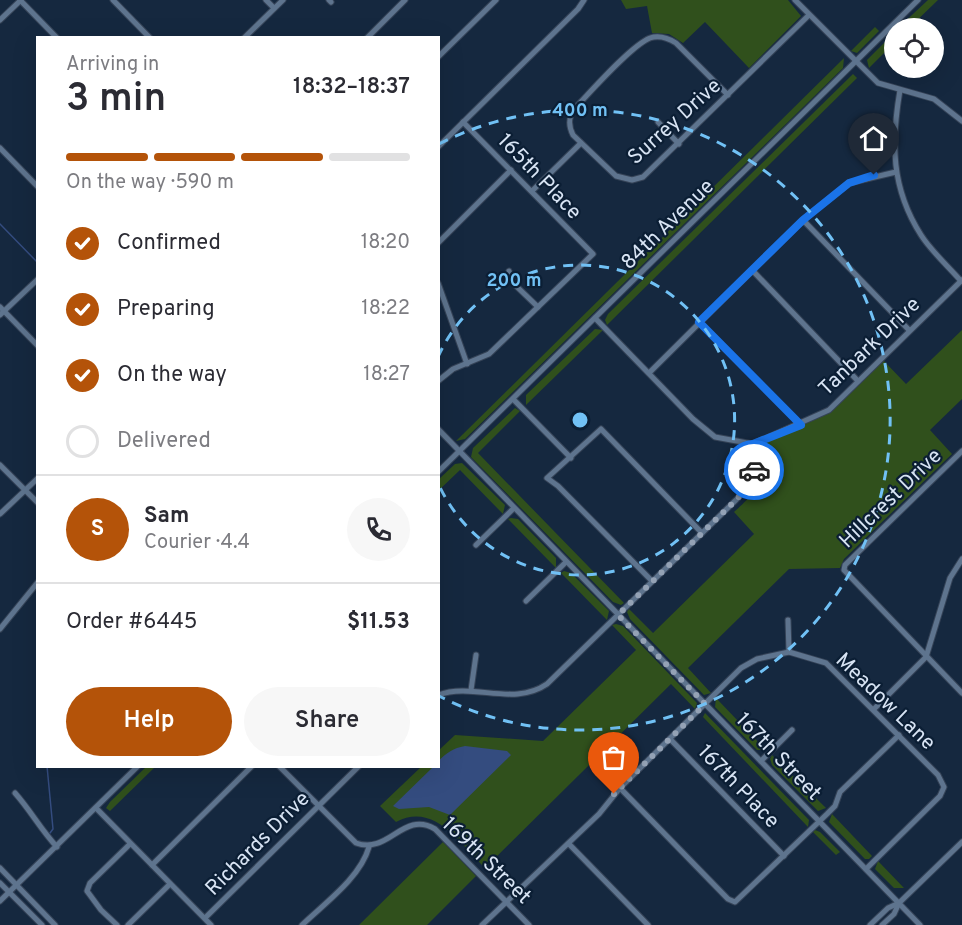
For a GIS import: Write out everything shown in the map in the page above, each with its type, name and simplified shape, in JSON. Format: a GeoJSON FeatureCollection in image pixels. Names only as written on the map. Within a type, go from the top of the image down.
{"type":"FeatureCollection","features":[{"type":"Feature","properties":{"kind":"street"},"geometry":{"type":"LineString","coordinates":[[0,20],[21,0],[55,36]]}},
{"type":"Feature","properties":{"kind":"street"},"geometry":{"type":"LineString","coordinates":[[113,0],[148,36]]}},
{"type":"Feature","properties":{"kind":"street"},"geometry":{"type":"LineString","coordinates":[[266,0],[274,8]]}},
{"type":"Feature","properties":{"kind":"street"},"geometry":{"type":"LineString","coordinates":[[246,36],[283,0]]}},
{"type":"Feature","properties":{"kind":"street"},"geometry":{"type":"LineString","coordinates":[[369,36],[405,0]]}},
{"type":"Feature","properties":{"kind":"street"},"geometry":{"type":"LineString","coordinates":[[440,55],[496,0]]}},
{"type":"Feature","properties":{"kind":"street"},"geometry":{"type":"LineString","coordinates":[[440,145],[578,9],[584,0]]}},
{"type":"Feature","properties":{"kind":"street"},"geometry":{"type":"LineString","coordinates":[[795,0],[855,63],[878,83],[934,99],[962,122]]}},
{"type":"Feature","properties":{"kind":"street","name":"84th Avenue"},"geometry":{"type":"LineString","coordinates":[[440,470],[918,0]]}},
{"type":"Feature","properties":{"kind":"street","name":"Surrey Drive"},"geometry":{"type":"LineString","coordinates":[[728,95],[681,46],[667,38],[655,37],[642,42],[572,112],[570,127],[581,143],[610,173],[632,180],[647,174],[679,144],[809,15]]}},
{"type":"Feature","properties":{"kind":"street"},"geometry":{"type":"LineString","coordinates":[[900,90],[894,127],[896,172],[906,206],[921,236],[961,280]]}},
{"type":"Feature","properties":{"kind":"street","name":"165th Place"},"geometry":{"type":"LineString","coordinates":[[463,122],[593,254],[538,307]]}},
{"type":"Feature","properties":{"kind":"street"},"geometry":{"type":"LineString","coordinates":[[658,122],[679,144]]}},
{"type":"Feature","properties":{"kind":"street"},"geometry":{"type":"LineString","coordinates":[[532,191],[581,143]]}},
{"type":"Feature","properties":{"kind":"street"},"geometry":{"type":"LineString","coordinates":[[0,148],[36,185]]}},
{"type":"Feature","properties":{"kind":"street"},"geometry":{"type":"LineString","coordinates":[[440,241],[511,170]]}},
{"type":"Feature","properties":{"kind":"street"},"geometry":{"type":"LineString","coordinates":[[649,373],[803,220],[849,183],[896,172]]}},
{"type":"Feature","properties":{"kind":"street"},"geometry":{"type":"LineString","coordinates":[[803,220],[909,330]]}},
{"type":"Feature","properties":{"kind":"street"},"geometry":{"type":"LineString","coordinates":[[440,379],[453,369],[489,354],[538,307],[513,283],[509,271]]}},
{"type":"Feature","properties":{"kind":"street"},"geometry":{"type":"LineString","coordinates":[[753,271],[858,381]]}},
{"type":"Feature","properties":{"kind":"street","name":"Tanbark Drive"},"geometry":{"type":"LineString","coordinates":[[753,444],[801,425],[829,410],[961,280]]}},
{"type":"Feature","properties":{"kind":"street"},"geometry":{"type":"LineString","coordinates":[[36,281],[1,311],[36,344]]}},
{"type":"Feature","properties":{"kind":"street"},"geometry":{"type":"LineString","coordinates":[[440,289],[467,364]]}},
{"type":"Feature","properties":{"kind":"street"},"geometry":{"type":"LineString","coordinates":[[440,694],[453,690],[516,695],[536,691],[551,680],[738,498],[750,482],[755,463],[753,444],[715,437],[693,419],[595,318]]}},
{"type":"Feature","properties":{"kind":"street"},"geometry":{"type":"LineString","coordinates":[[699,322],[801,425]]}},
{"type":"Feature","properties":{"kind":"street"},"geometry":{"type":"LineString","coordinates":[[513,399],[571,458]]}},
{"type":"Feature","properties":{"kind":"street"},"geometry":{"type":"LineString","coordinates":[[652,581],[558,486],[547,478],[601,429],[702,533]]}},
{"type":"Feature","properties":{"kind":"street","name":"167th Street"},"geometry":{"type":"LineString","coordinates":[[440,431],[920,925]]}},
{"type":"Feature","properties":{"kind":"street","name":"Hillcrest Drive"},"geometry":{"type":"LineString","coordinates":[[926,657],[844,570],[845,565],[962,452]]}},
{"type":"Feature","properties":{"kind":"street"},"geometry":{"type":"LineString","coordinates":[[0,465],[36,501]]}},
{"type":"Feature","properties":{"kind":"street"},"geometry":{"type":"LineString","coordinates":[[0,514],[36,480]]}},
{"type":"Feature","properties":{"kind":"street"},"geometry":{"type":"LineString","coordinates":[[476,545],[514,508]]}},
{"type":"Feature","properties":{"kind":"street"},"geometry":{"type":"LineString","coordinates":[[874,709],[926,657],[950,578],[962,559]]}},
{"type":"Feature","properties":{"kind":"street"},"geometry":{"type":"LineString","coordinates":[[526,601],[566,562]]}},
{"type":"Feature","properties":{"kind":"street"},"geometry":{"type":"LineString","coordinates":[[0,629],[36,584]]}},
{"type":"Feature","properties":{"kind":"street"},"geometry":{"type":"LineString","coordinates":[[482,925],[569,844],[599,814],[620,788],[741,668],[757,660],[789,652],[788,620]]}},
{"type":"Feature","properties":{"kind":"street","name":"Meadow Lane"},"geometry":{"type":"LineString","coordinates":[[789,652],[826,663],[938,775],[944,787],[940,796],[866,869]]}},
{"type":"Feature","properties":{"kind":"street"},"geometry":{"type":"LineString","coordinates":[[471,690],[476,655]]}},
{"type":"Feature","properties":{"kind":"street"},"geometry":{"type":"LineString","coordinates":[[926,657],[962,693]]}},
{"type":"Feature","properties":{"kind":"street"},"geometry":{"type":"LineString","coordinates":[[761,761],[792,730]]}},
{"type":"Feature","properties":{"kind":"street"},"geometry":{"type":"LineString","coordinates":[[620,788],[733,902],[739,900],[835,806],[840,792],[899,735]]}},
{"type":"Feature","properties":{"kind":"street","name":"167th Place"},"geometry":{"type":"LineString","coordinates":[[670,739],[784,856]]}},
{"type":"Feature","properties":{"kind":"street"},"geometry":{"type":"LineString","coordinates":[[0,902],[136,768]]}},
{"type":"Feature","properties":{"kind":"street"},"geometry":{"type":"LineString","coordinates":[[152,865],[250,768]]}},
{"type":"Feature","properties":{"kind":"street"},"geometry":{"type":"LineString","coordinates":[[281,768],[348,838],[369,847],[363,864],[302,925]]}},
{"type":"Feature","properties":{"kind":"street","name":"Richards Drive"},"geometry":{"type":"LineString","coordinates":[[205,918],[357,768]]}},
{"type":"Feature","properties":{"kind":"street"},"geometry":{"type":"LineString","coordinates":[[15,793],[57,847]]}},
{"type":"Feature","properties":{"kind":"street"},"geometry":{"type":"LineString","coordinates":[[96,808],[211,925]]}},
{"type":"Feature","properties":{"kind":"street","name":"169th Street"},"geometry":{"type":"LineString","coordinates":[[369,847],[386,842],[408,825],[431,827],[529,925]]}},
{"type":"Feature","properties":{"kind":"street"},"geometry":{"type":"LineString","coordinates":[[870,925],[888,908],[899,903],[962,842]]}},
{"type":"Feature","properties":{"kind":"street"},"geometry":{"type":"LineString","coordinates":[[117,925],[89,897],[87,887],[130,844]]}},
{"type":"Feature","properties":{"kind":"street"},"geometry":{"type":"LineString","coordinates":[[569,844],[648,925]]}},
{"type":"Feature","properties":{"kind":"street"},"geometry":{"type":"LineString","coordinates":[[0,868],[55,925]]}},
{"type":"Feature","properties":{"kind":"street"},"geometry":{"type":"LineString","coordinates":[[0,883],[42,925]]}},
{"type":"Feature","properties":{"kind":"street"},"geometry":{"type":"LineString","coordinates":[[128,925],[170,884]]}},
{"type":"Feature","properties":{"kind":"street"},"geometry":{"type":"LineString","coordinates":[[882,925],[894,914],[899,903]]}},
{"type":"Feature","properties":{"kind":"green space"},"geometry":{"type":"Polygon","coordinates":[[[621,0],[788,0],[801,16],[749,68],[705,22],[683,43],[669,34],[652,33],[647,6],[626,9],[621,0]]]}},
{"type":"Feature","properties":{"kind":"green space"},"geometry":{"type":"Polygon","coordinates":[[[928,0],[938,0],[919,18],[909,18],[928,0]]]}},
{"type":"Feature","properties":{"kind":"green space"},"geometry":{"type":"Polygon","coordinates":[[[875,27],[879,31],[857,53],[851,51],[875,27]]]}},
{"type":"Feature","properties":{"kind":"green space"},"geometry":{"type":"Polygon","coordinates":[[[884,43],[884,53],[869,68],[867,60],[884,43]]]}},
{"type":"Feature","properties":{"kind":"green space"},"geometry":{"type":"Polygon","coordinates":[[[844,58],[843,68],[465,439],[456,441],[844,58]]]}},
{"type":"Feature","properties":{"kind":"green space"},"geometry":{"type":"Polygon","coordinates":[[[853,74],[857,78],[607,325],[605,320],[608,314],[853,74]]]}},
{"type":"Feature","properties":{"kind":"green space"},"geometry":{"type":"Polygon","coordinates":[[[595,329],[603,330],[526,405],[526,395],[595,329]]]}},
{"type":"Feature","properties":{"kind":"green space"},"geometry":{"type":"Polygon","coordinates":[[[962,330],[962,399],[930,430],[952,454],[844,559],[840,568],[789,569],[688,668],[711,693],[704,695],[630,619],[627,612],[629,609],[653,633],[754,534],[734,512],[751,495],[760,479],[759,445],[825,414],[883,360],[906,384],[962,330]]]}},
{"type":"Feature","properties":{"kind":"green space"},"geometry":{"type":"Polygon","coordinates":[[[515,408],[520,411],[478,453],[624,603],[621,605],[613,602],[471,457],[473,448],[515,408]]]}},
{"type":"Feature","properties":{"kind":"green space"},"geometry":{"type":"Polygon","coordinates":[[[462,463],[505,505],[503,514],[460,470],[440,489],[440,478],[455,464],[462,463]]]}},
{"type":"Feature","properties":{"kind":"green space"},"geometry":{"type":"Polygon","coordinates":[[[508,519],[518,519],[556,558],[556,568],[508,519]]]}},
{"type":"Feature","properties":{"kind":"green space"},"geometry":{"type":"Polygon","coordinates":[[[564,571],[571,573],[609,611],[607,620],[561,573],[564,571]]]}},
{"type":"Feature","properties":{"kind":"green space"},"geometry":{"type":"Polygon","coordinates":[[[612,625],[623,626],[697,703],[695,709],[671,684],[485,868],[456,837],[435,821],[423,817],[410,817],[396,822],[380,806],[420,768],[440,768],[440,749],[455,735],[543,741],[636,650],[612,625]]]}},
{"type":"Feature","properties":{"kind":"green space"},"geometry":{"type":"Polygon","coordinates":[[[716,698],[766,750],[757,750],[715,707],[716,698]]]}},
{"type":"Feature","properties":{"kind":"green space"},"geometry":{"type":"Polygon","coordinates":[[[705,713],[809,820],[808,827],[703,717],[705,713]]]}},
{"type":"Feature","properties":{"kind":"green space"},"geometry":{"type":"Polygon","coordinates":[[[772,755],[826,808],[818,811],[772,765],[770,759],[772,755]]]}},
{"type":"Feature","properties":{"kind":"green space"},"geometry":{"type":"Polygon","coordinates":[[[145,768],[154,768],[110,811],[106,808],[145,768]]]}},
{"type":"Feature","properties":{"kind":"green space"},"geometry":{"type":"Polygon","coordinates":[[[832,814],[872,856],[869,859],[865,859],[829,822],[832,814]]]}},
{"type":"Feature","properties":{"kind":"green space"},"geometry":{"type":"Polygon","coordinates":[[[815,830],[820,832],[840,852],[836,855],[813,832],[815,830]]]}},
{"type":"Feature","properties":{"kind":"green space"},"geometry":{"type":"Polygon","coordinates":[[[443,842],[476,876],[427,925],[359,925],[443,842]]]}},
{"type":"Feature","properties":{"kind":"green space"},"geometry":{"type":"Polygon","coordinates":[[[878,861],[904,888],[894,888],[875,869],[878,861]]]}},
{"type":"Feature","properties":{"kind":"water"},"geometry":{"type":"Polygon","coordinates":[[[465,746],[507,751],[511,755],[450,815],[429,807],[399,809],[393,806],[432,768],[440,768],[440,759],[465,746]]]}},
{"type":"Feature","properties":{"kind":"waterway"},"geometry":{"type":"LineString","coordinates":[[0,224],[36,261]]}},
{"type":"Feature","properties":{"kind":"waterway"},"geometry":{"type":"LineString","coordinates":[[47,768],[53,829],[50,833]]}},
{"type":"Feature","properties":{"kind":"way so far"},"geometry":{"type":"LineString","coordinates":[[614,794],[705,704],[618,615],[738,498],[746,489],[754,470]]}},
{"type":"Feature","properties":{"kind":"route"},"geometry":{"type":"LineString","coordinates":[[754,470],[753,444],[801,425],[699,322],[803,220],[849,183],[874,175]]}}]}
